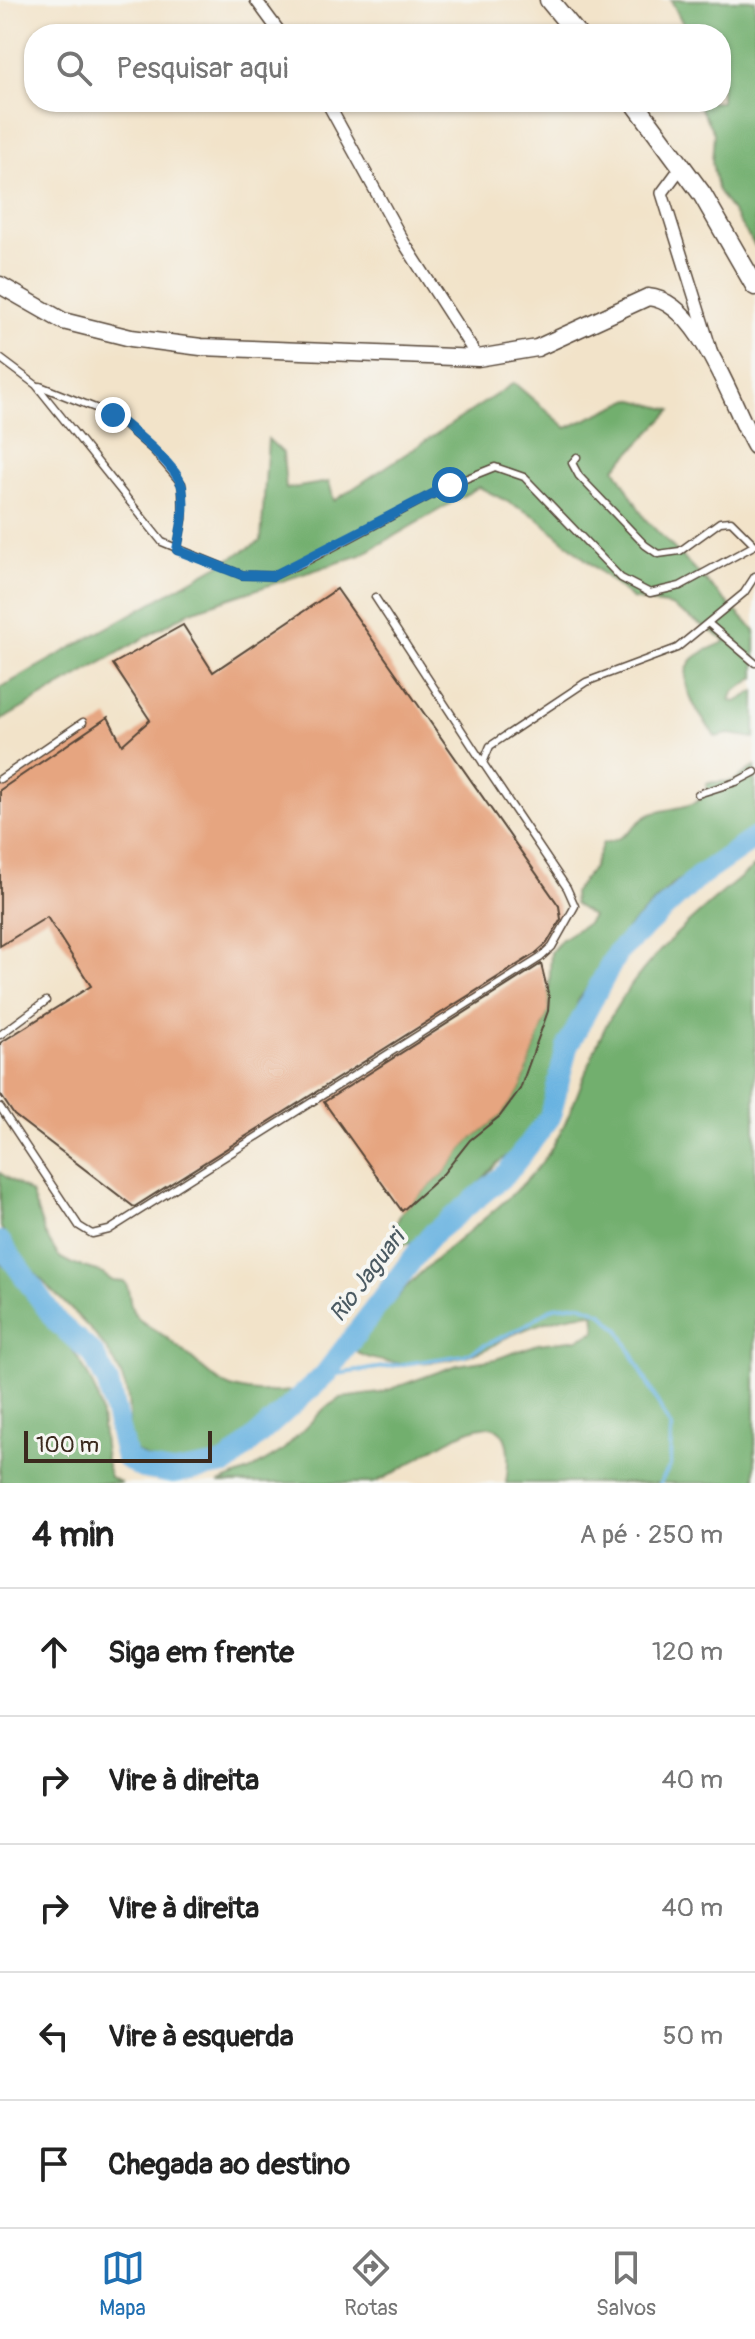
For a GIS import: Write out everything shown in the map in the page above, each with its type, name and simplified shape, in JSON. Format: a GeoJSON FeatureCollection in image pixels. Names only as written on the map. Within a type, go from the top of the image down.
{"type":"FeatureCollection","features":[{"type":"Feature","properties":{"kind":"main road"},"geometry":{"type":"LineString","coordinates":[[549,0],[569,24]]}},
{"type":"Feature","properties":{"kind":"main road"},"geometry":{"type":"LineString","coordinates":[[642,112],[682,166],[755,286]]}},
{"type":"Feature","properties":{"kind":"street"},"geometry":{"type":"LineString","coordinates":[[256,0],[274,24]]}},
{"type":"Feature","properties":{"kind":"street"},"geometry":{"type":"LineString","coordinates":[[332,112],[404,243],[478,358]]}},
{"type":"Feature","properties":{"kind":"street"},"geometry":{"type":"LineString","coordinates":[[682,166],[662,193],[702,313],[712,356]]}},
{"type":"Feature","properties":{"kind":"street"},"geometry":{"type":"LineString","coordinates":[[0,285],[63,321],[131,338],[201,347],[478,358],[537,348],[648,297],[661,298],[673,306],[712,356],[755,446]]}},
{"type":"Feature","properties":{"kind":"lane"},"geometry":{"type":"LineString","coordinates":[[0,358],[36,385],[130,506],[162,542],[242,575],[273,576],[450,485],[495,467],[524,477],[621,578],[650,593],[680,586],[755,545],[731,521],[720,522],[680,551],[658,554],[645,545],[579,476],[572,463],[577,457]]}},
{"type":"Feature","properties":{"kind":"lane"},"geometry":{"type":"LineString","coordinates":[[36,385],[113,415],[163,461],[182,484],[183,519],[177,550]]}},
{"type":"Feature","properties":{"kind":"lane"},"geometry":{"type":"LineString","coordinates":[[483,763],[490,746],[586,682],[677,648],[744,593],[755,576]]}},
{"type":"Feature","properties":{"kind":"lane"},"geometry":{"type":"LineString","coordinates":[[0,1107],[79,1226],[92,1234],[109,1230],[540,958],[552,947],[575,906],[567,888],[375,597]]}},
{"type":"Feature","properties":{"kind":"lane"},"geometry":{"type":"LineString","coordinates":[[708,623],[755,663]]}},
{"type":"Feature","properties":{"kind":"lane"},"geometry":{"type":"LineString","coordinates":[[0,779],[83,722]]}},
{"type":"Feature","properties":{"kind":"lane"},"geometry":{"type":"LineString","coordinates":[[698,794],[736,782],[755,772]]}},
{"type":"Feature","properties":{"kind":"lane"},"geometry":{"type":"LineString","coordinates":[[0,1035],[46,1001]]}},
{"type":"Feature","properties":{"kind":"green space"},"geometry":{"type":"Polygon","coordinates":[[[671,0],[755,0],[755,246],[717,189],[712,162],[714,133],[702,112],[731,112],[731,24],[683,24],[671,0]]]}},
{"type":"Feature","properties":{"kind":"green space"},"geometry":{"type":"Polygon","coordinates":[[[514,383],[567,428],[631,399],[672,410],[615,468],[645,519],[755,631],[755,678],[733,692],[730,701],[736,702],[755,691],[755,738],[729,734],[716,737],[687,689],[687,668],[693,659],[726,641],[671,606],[632,599],[535,516],[479,487],[361,555],[191,611],[0,721],[0,688],[261,541],[268,439],[283,453],[286,489],[329,482],[334,501],[514,383]]]}},
{"type":"Feature","properties":{"kind":"green space"},"geometry":{"type":"Polygon","coordinates":[[[755,766],[755,832],[673,884],[628,928],[578,1001],[562,1080],[547,1128],[497,1163],[434,1233],[401,1245],[394,1240],[392,1233],[402,1211],[443,1174],[470,1140],[500,1116],[520,1089],[548,1011],[551,952],[562,939],[587,923],[592,916],[574,904],[573,893],[593,868],[603,843],[620,838],[651,814],[701,799],[707,783],[733,781],[755,766]]]}},
{"type":"Feature","properties":{"kind":"green space"},"geometry":{"type":"Polygon","coordinates":[[[755,866],[755,1483],[506,1483],[507,1448],[499,1430],[483,1427],[438,1446],[372,1483],[218,1483],[249,1471],[282,1451],[325,1408],[341,1398],[380,1393],[457,1365],[496,1359],[538,1344],[578,1339],[596,1331],[594,1313],[560,1318],[505,1338],[487,1349],[435,1362],[382,1361],[352,1350],[415,1278],[500,1205],[542,1162],[568,1117],[614,1010],[630,986],[668,942],[755,866]]]}},
{"type":"Feature","properties":{"kind":"green space"},"geometry":{"type":"Polygon","coordinates":[[[0,1173],[31,1193],[45,1234],[59,1257],[98,1271],[113,1281],[125,1282],[131,1308],[136,1315],[209,1374],[233,1388],[292,1391],[285,1413],[274,1428],[246,1449],[213,1462],[195,1465],[163,1464],[124,1444],[129,1410],[123,1380],[108,1352],[88,1327],[18,1254],[1,1228],[0,1173]]]}},
{"type":"Feature","properties":{"kind":"green space"},"geometry":{"type":"Polygon","coordinates":[[[0,1262],[42,1309],[85,1370],[99,1404],[110,1477],[122,1483],[0,1483],[0,1262]]]}},
{"type":"Feature","properties":{"kind":"building"},"geometry":{"type":"Polygon","coordinates":[[[337,589],[559,906],[561,919],[547,943],[536,953],[134,1207],[14,1115],[0,1094],[0,1043],[91,986],[47,917],[0,946],[0,790],[108,717],[122,745],[150,720],[113,664],[183,625],[213,672],[337,589]]]}},
{"type":"Feature","properties":{"kind":"building"},"geometry":{"type":"Polygon","coordinates":[[[541,964],[549,997],[548,1011],[520,1089],[500,1116],[470,1140],[443,1174],[402,1211],[324,1102],[541,964]]]}},
{"type":"Feature","properties":{"kind":"waterway","name":"Rio Jaguari"},"geometry":{"type":"LineString","coordinates":[[0,1242],[57,1322],[93,1354],[108,1383],[126,1458],[142,1468],[173,1473],[226,1464],[324,1376],[430,1236],[507,1173],[550,1117],[567,1047],[617,953],[698,877],[755,838]]}},
{"type":"Feature","properties":{"kind":"waterway"},"geometry":{"type":"LineString","coordinates":[[324,1376],[464,1355],[521,1328],[554,1307],[579,1304],[602,1313],[620,1331],[671,1428],[670,1466],[660,1483]]}},
{"type":"Feature","properties":{"kind":"route"},"geometry":{"type":"LineString","coordinates":[[113,415],[153,450],[182,484],[183,519],[177,550],[242,575],[273,576],[450,485]]}}]}
